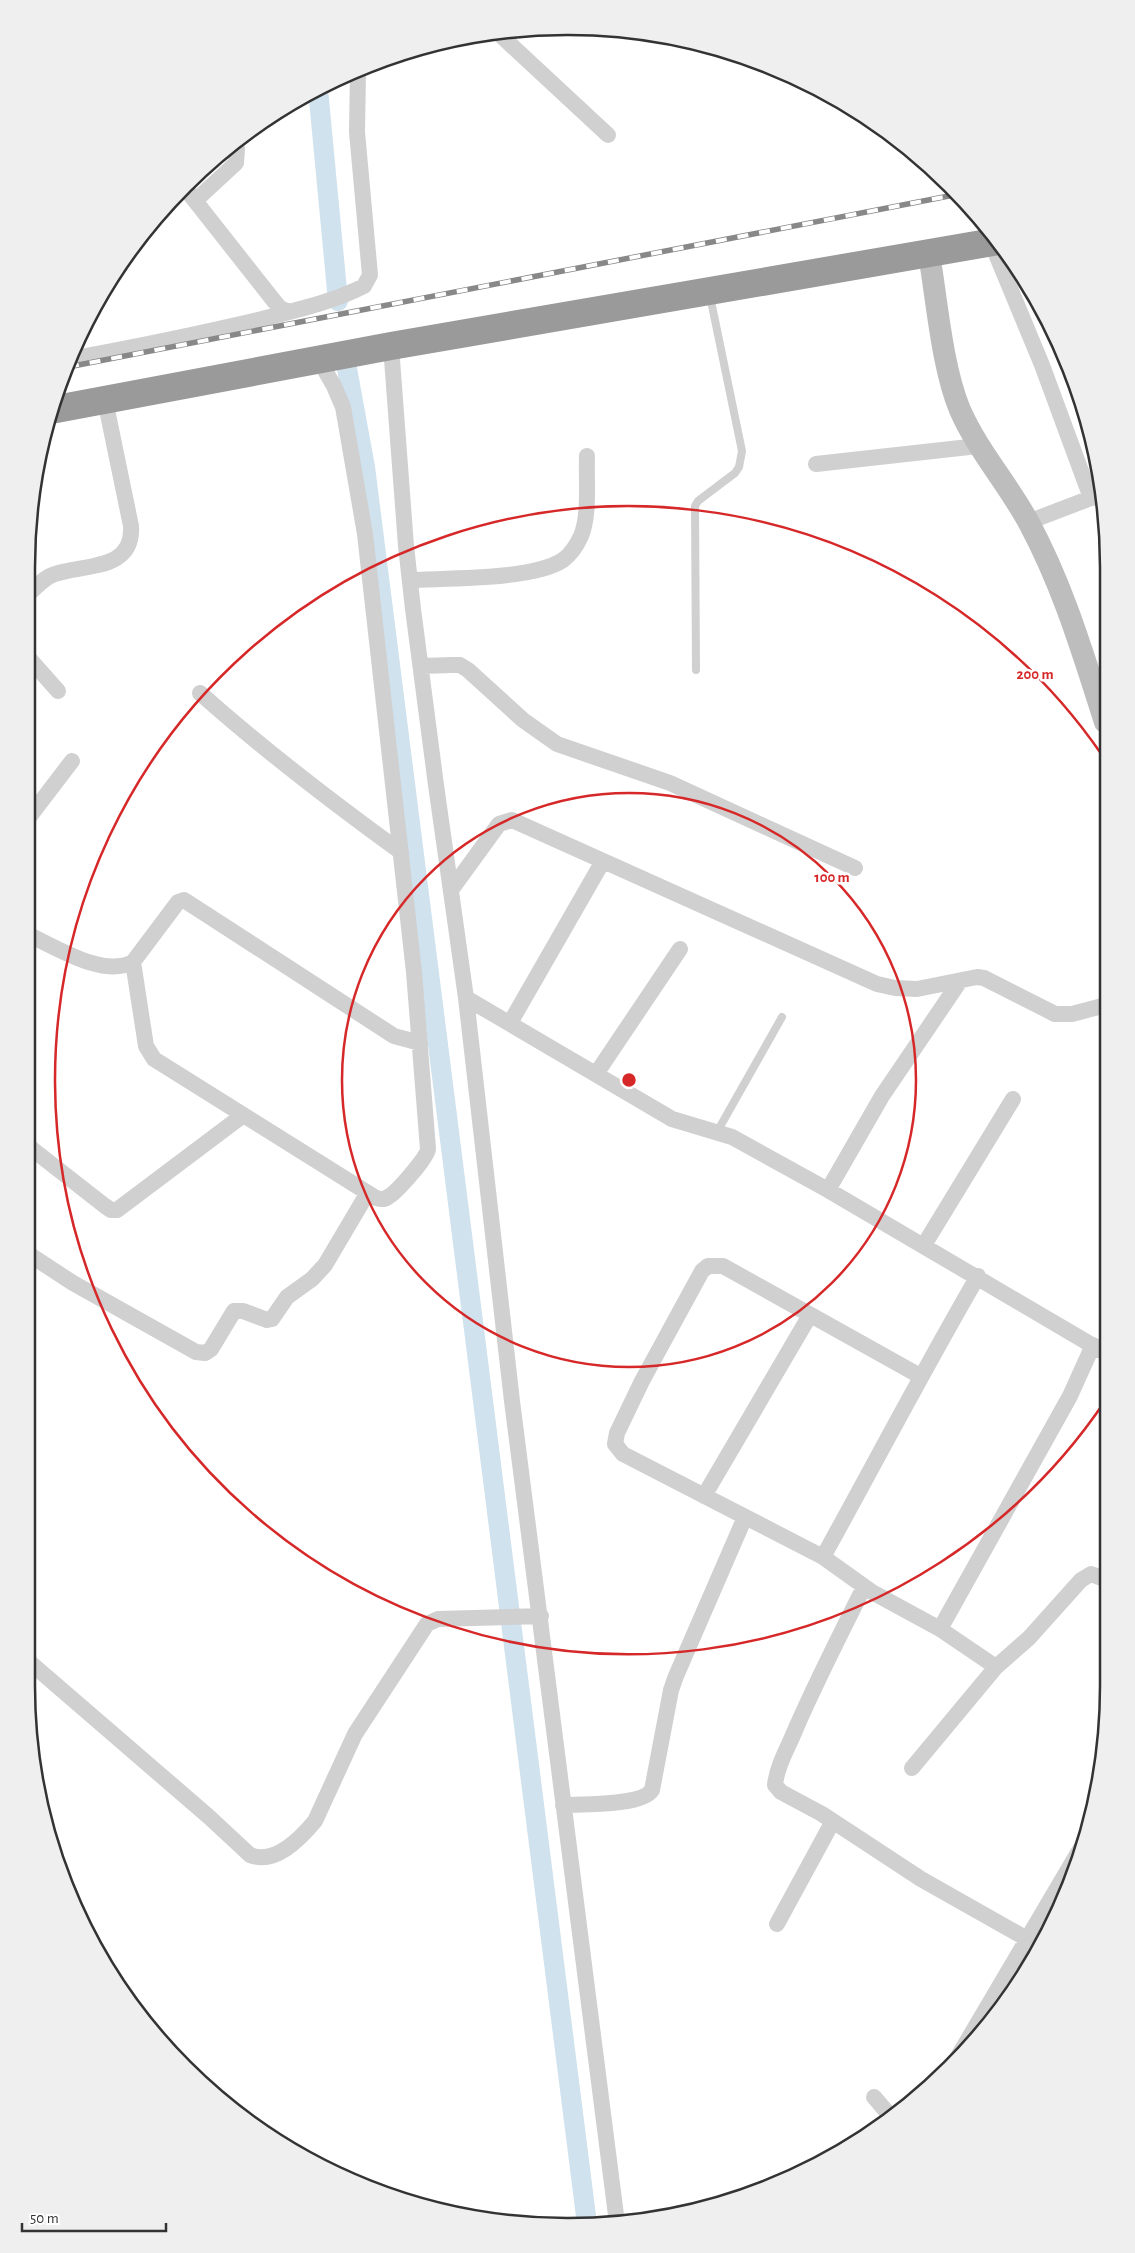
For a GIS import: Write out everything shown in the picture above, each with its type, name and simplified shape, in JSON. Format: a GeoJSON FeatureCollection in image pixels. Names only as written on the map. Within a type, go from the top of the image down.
{"type":"FeatureCollection","features":[{"type":"Feature","properties":{"kind":"highway"},"geometry":{"type":"LineString","coordinates":[[59,408],[391,346],[990,243]]}},
{"type":"Feature","properties":{"kind":"street"},"geometry":{"type":"LineString","coordinates":[[505,39],[608,136]]}},
{"type":"Feature","properties":{"kind":"street"},"geometry":{"type":"LineString","coordinates":[[79,357],[197,335],[289,312],[333,299],[364,286],[370,275],[357,132],[358,79]]}},
{"type":"Feature","properties":{"kind":"street"},"geometry":{"type":"LineString","coordinates":[[237,150],[236,163],[190,195],[274,301],[280,308],[289,312]]}},
{"type":"Feature","properties":{"kind":"street"},"geometry":{"type":"LineString","coordinates":[[929,254],[952,385],[960,410],[978,446],[1028,522],[1058,584],[1081,646],[1100,706]]}},
{"type":"Feature","properties":{"kind":"street"},"geometry":{"type":"LineString","coordinates":[[1002,261],[1042,365],[1094,490]]}},
{"type":"Feature","properties":{"kind":"street"},"geometry":{"type":"LineString","coordinates":[[391,346],[406,546],[466,998],[537,1616],[616,2215]]}},
{"type":"Feature","properties":{"kind":"street"},"geometry":{"type":"LineString","coordinates":[[133,962],[148,1053],[154,1060],[367,1194],[382,1199],[390,1196],[428,1154],[420,1043],[401,852],[365,534],[343,407],[324,359]]}},
{"type":"Feature","properties":{"kind":"street"},"geometry":{"type":"LineString","coordinates":[[35,589],[53,574],[94,567],[120,556],[129,541],[131,526],[105,400]]}},
{"type":"Feature","properties":{"kind":"street"},"geometry":{"type":"LineString","coordinates":[[816,464],[978,446]]}},
{"type":"Feature","properties":{"kind":"street"},"geometry":{"type":"LineString","coordinates":[[411,580],[501,576],[544,568],[562,560],[574,549],[582,534],[585,520],[587,456]]}},
{"type":"Feature","properties":{"kind":"street"},"geometry":{"type":"LineString","coordinates":[[1028,522],[1095,499]]}},
{"type":"Feature","properties":{"kind":"street"},"geometry":{"type":"LineString","coordinates":[[35,665],[58,691]]}},
{"type":"Feature","properties":{"kind":"street"},"geometry":{"type":"LineString","coordinates":[[421,666],[460,666],[468,670],[523,720],[556,744],[670,783],[855,868]]}},
{"type":"Feature","properties":{"kind":"street"},"geometry":{"type":"LineString","coordinates":[[200,694],[265,749],[401,852]]}},
{"type":"Feature","properties":{"kind":"street"},"geometry":{"type":"LineString","coordinates":[[35,810],[72,761]]}},
{"type":"Feature","properties":{"kind":"street"},"geometry":{"type":"LineString","coordinates":[[451,890],[499,824],[506,820],[516,821],[877,984],[895,988],[917,989],[960,981],[971,977],[984,978],[1062,1015],[1100,1006]]}},
{"type":"Feature","properties":{"kind":"street"},"geometry":{"type":"LineString","coordinates":[[510,1022],[603,861]]}},
{"type":"Feature","properties":{"kind":"street"},"geometry":{"type":"LineString","coordinates":[[35,938],[99,966],[125,966],[133,962],[178,902],[184,900],[394,1036],[420,1043]]}},
{"type":"Feature","properties":{"kind":"street"},"geometry":{"type":"LineString","coordinates":[[596,1074],[680,949]]}},
{"type":"Feature","properties":{"kind":"street"},"geometry":{"type":"LineString","coordinates":[[828,1190],[882,1096],[960,981]]}},
{"type":"Feature","properties":{"kind":"street"},"geometry":{"type":"LineString","coordinates":[[466,998],[510,1022],[672,1119],[732,1137],[828,1190],[1100,1349],[1070,1396],[940,1629]]}},
{"type":"Feature","properties":{"kind":"street"},"geometry":{"type":"LineString","coordinates":[[924,1245],[1013,1099]]}},
{"type":"Feature","properties":{"kind":"street"},"geometry":{"type":"LineString","coordinates":[[35,1151],[105,1206],[112,1210],[117,1210],[242,1116]]}},
{"type":"Feature","properties":{"kind":"street"},"geometry":{"type":"LineString","coordinates":[[35,1258],[90,1292],[196,1352],[205,1353],[211,1349],[234,1311],[244,1311],[267,1320],[272,1319],[287,1297],[312,1279],[325,1266],[367,1194]]}},
{"type":"Feature","properties":{"kind":"street"},"geometry":{"type":"LineString","coordinates":[[920,1376],[723,1266],[708,1266],[702,1271],[642,1381],[617,1433],[615,1444],[623,1454],[822,1557],[864,1587],[940,1629],[996,1667]]}},
{"type":"Feature","properties":{"kind":"street"},"geometry":{"type":"LineString","coordinates":[[822,1557],[898,1422],[920,1376],[978,1276]]}},
{"type":"Feature","properties":{"kind":"street"},"geometry":{"type":"LineString","coordinates":[[704,1496],[810,1315]]}},
{"type":"Feature","properties":{"kind":"street"},"geometry":{"type":"LineString","coordinates":[[563,1805],[638,1799],[646,1797],[652,1790],[676,1676],[745,1517]]}},
{"type":"Feature","properties":{"kind":"street"},"geometry":{"type":"LineString","coordinates":[[912,1768],[996,1667],[1029,1638],[1086,1576],[1096,1575],[1100,1577]]}},
{"type":"Feature","properties":{"kind":"street"},"geometry":{"type":"LineString","coordinates":[[864,1587],[820,1674],[776,1777],[775,1785],[781,1792],[833,1821],[921,1878],[1027,1939]]}},
{"type":"Feature","properties":{"kind":"street"},"geometry":{"type":"LineString","coordinates":[[35,1667],[208,1816],[250,1855],[257,1858],[268,1857],[278,1854],[305,1833],[315,1821],[354,1734],[427,1624],[438,1619],[537,1616]]}},
{"type":"Feature","properties":{"kind":"street"},"geometry":{"type":"LineString","coordinates":[[777,1924],[833,1821]]}},
{"type":"Feature","properties":{"kind":"street"},"geometry":{"type":"LineString","coordinates":[[973,2031],[1064,1876]]}},
{"type":"Feature","properties":{"kind":"street"},"geometry":{"type":"LineString","coordinates":[[874,2097],[887,2112]]}},
{"type":"Feature","properties":{"kind":"lane"},"geometry":{"type":"LineString","coordinates":[[696,670],[695,506],[698,501],[735,473],[739,467],[742,452],[709,292]]}},
{"type":"Feature","properties":{"kind":"lane"},"geometry":{"type":"LineString","coordinates":[[717,1132],[782,1017]]}},
{"type":"Feature","properties":{"kind":"waterway"},"geometry":{"type":"LineString","coordinates":[[319,97],[338,301]]}},
{"type":"Feature","properties":{"kind":"waterway"},"geometry":{"type":"LineString","coordinates":[[344,352],[365,467],[586,2217]]}},
{"type":"Feature","properties":{"kind":"railway"},"geometry":{"type":"LineString","coordinates":[[75,366],[949,196]]}}]}
